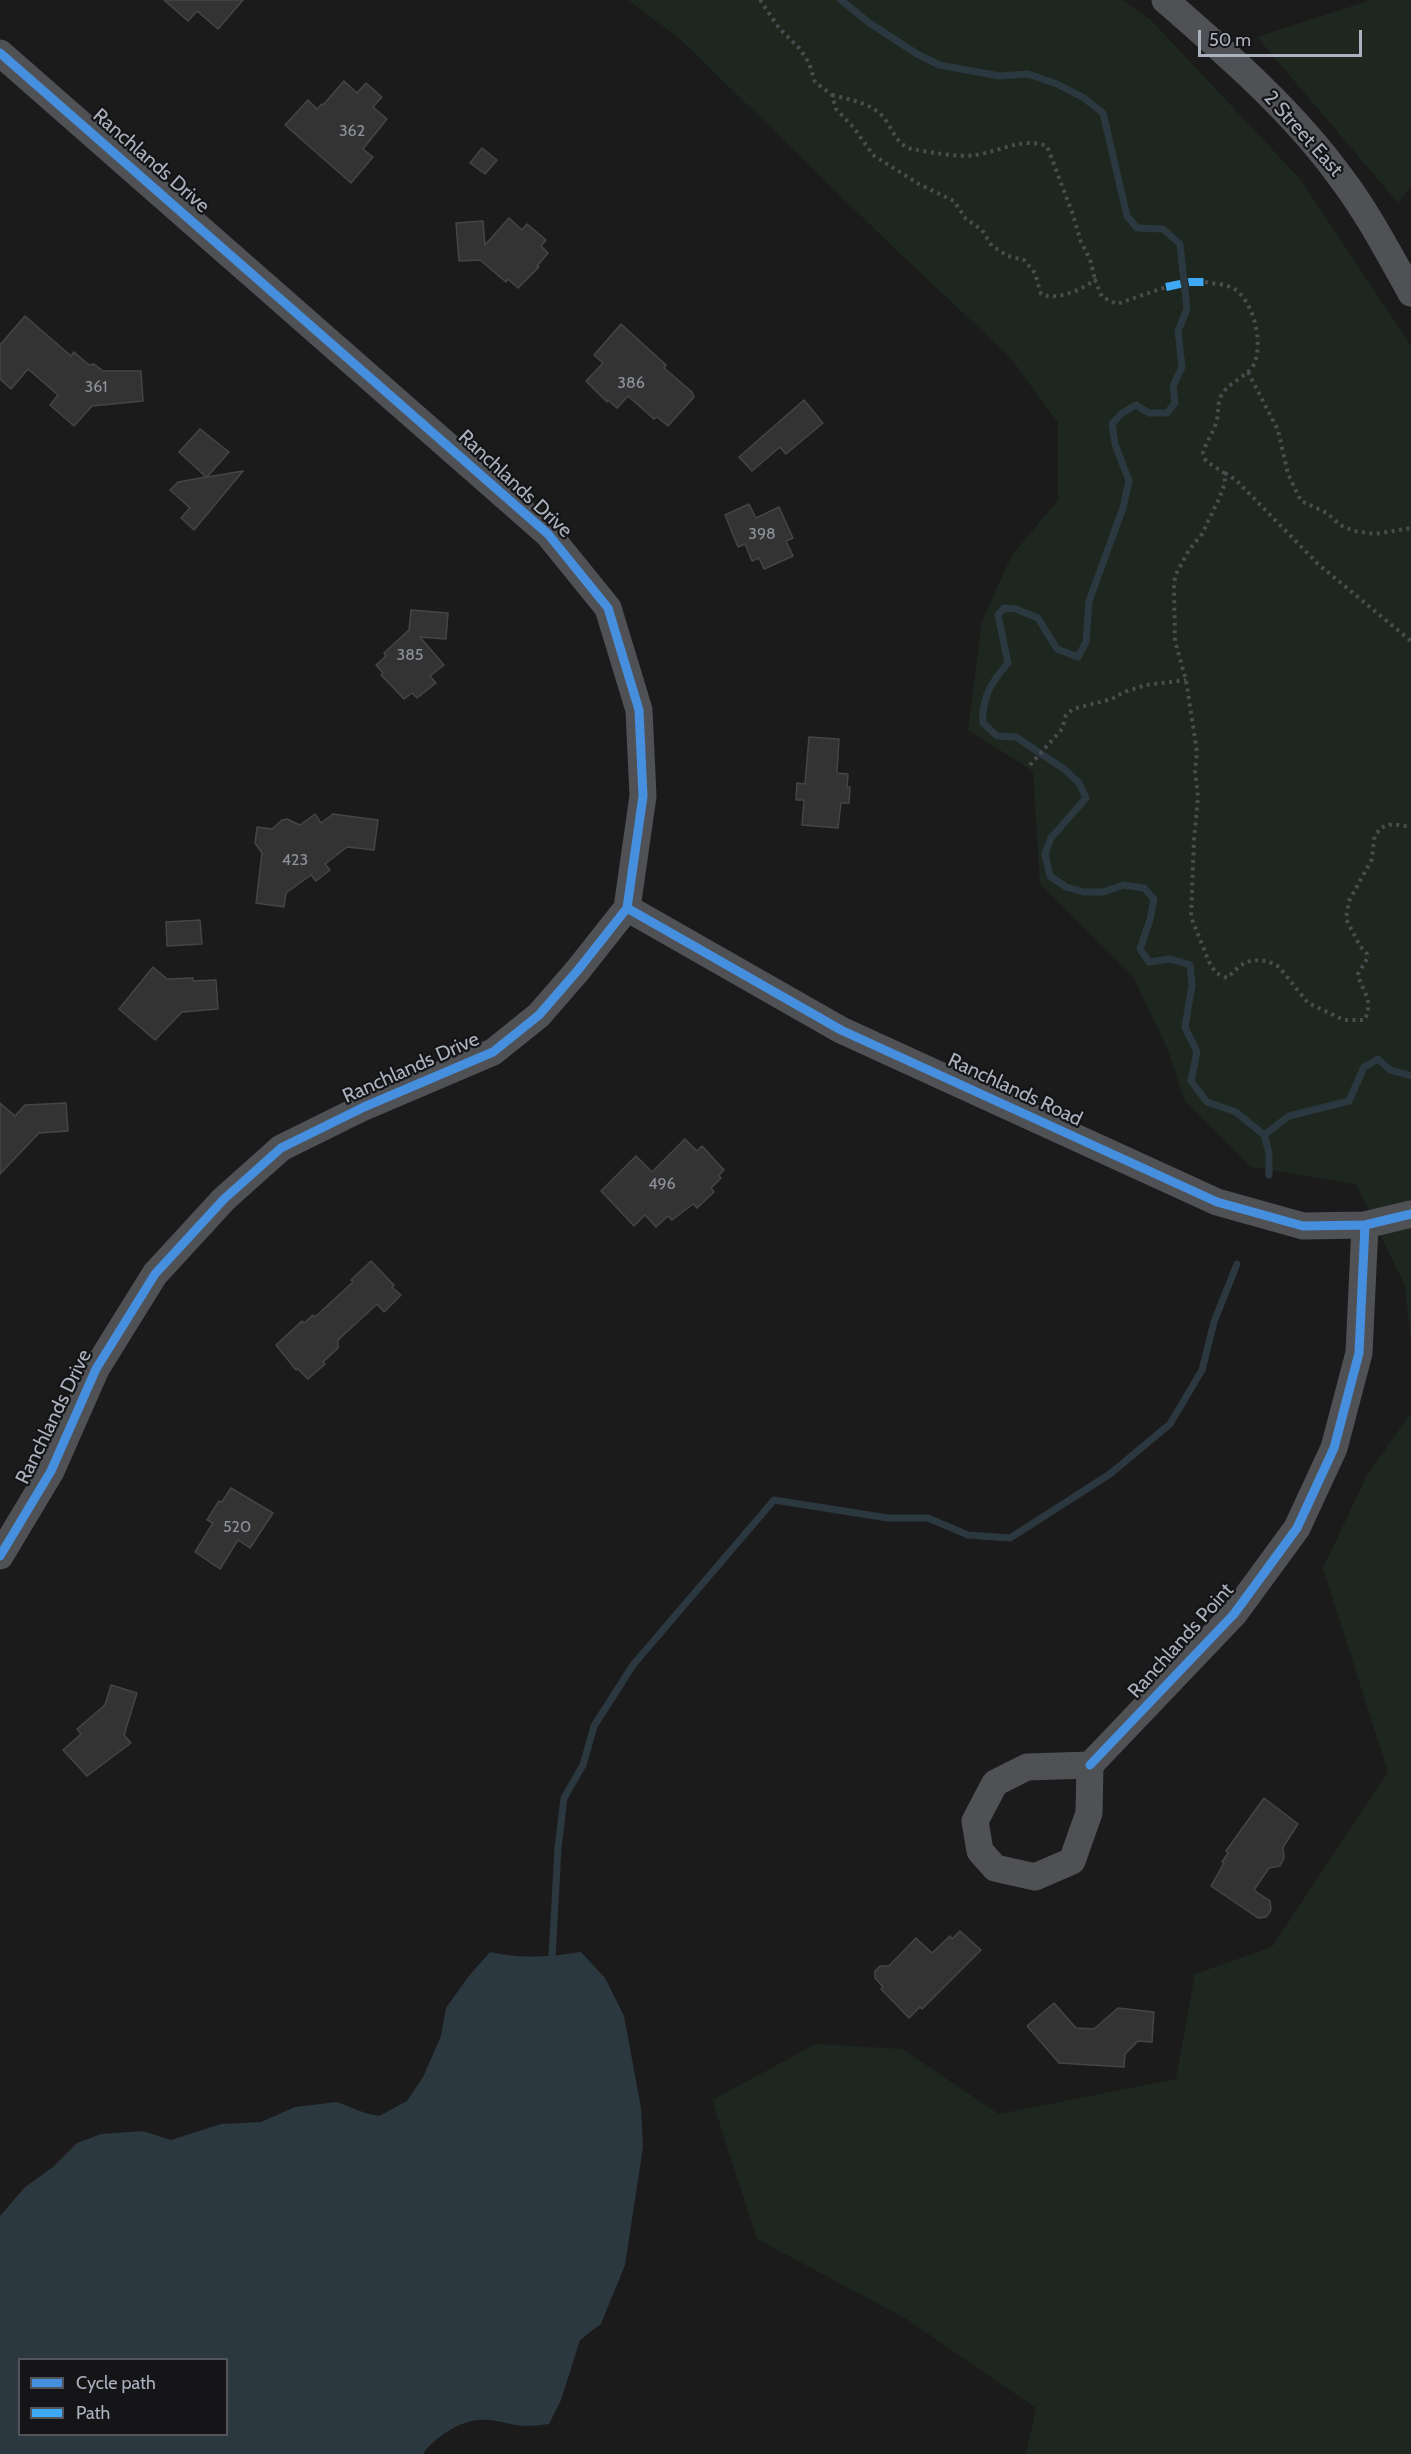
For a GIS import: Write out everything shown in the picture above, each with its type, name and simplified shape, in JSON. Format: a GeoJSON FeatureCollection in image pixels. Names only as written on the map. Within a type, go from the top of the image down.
{"type":"FeatureCollection","features":[{"type":"Feature","properties":{"kind":"street","name":"2 Street East"},"geometry":{"type":"LineString","coordinates":[[1165,0],[1218,46],[1293,118],[1341,177],[1370,218],[1411,293]]}},
{"type":"Feature","properties":{"kind":"street","name":"Ranchlands Drive"},"geometry":{"type":"LineString","coordinates":[[0,53],[548,534],[608,609],[639,710],[643,796],[627,908],[539,1015],[493,1052],[364,1107],[281,1148],[224,1199],[155,1274],[96,1369],[51,1471],[0,1556]]}},
{"type":"Feature","properties":{"kind":"street","name":"Ranchlands Road"},"geometry":{"type":"LineString","coordinates":[[627,908],[841,1030],[1217,1202],[1303,1226],[1365,1225],[1411,1214]]}},
{"type":"Feature","properties":{"kind":"street","name":"Ranchlands Point"},"geometry":{"type":"LineString","coordinates":[[1090,1765],[1234,1614],[1297,1528],[1334,1448],[1359,1353],[1365,1225]]}},
{"type":"Feature","properties":{"kind":"street"},"geometry":{"type":"LineString","coordinates":[[1090,1765],[1089,1813],[1072,1861],[1035,1877],[995,1868],[980,1851],[975,1821],[995,1783],[1027,1767],[1090,1765]]}},
{"type":"Feature","properties":{"kind":"path"},"geometry":{"type":"LineString","coordinates":[[760,0],[779,28],[800,49],[809,63],[815,82],[832,94],[879,112],[895,138],[908,148],[974,155],[1016,143],[1037,142],[1047,146],[1102,297],[1117,304],[1166,286]]}},
{"type":"Feature","properties":{"kind":"path"},"geometry":{"type":"LineString","coordinates":[[832,94],[836,108],[873,155],[919,184],[954,201],[966,219],[982,230],[992,246],[1008,256],[1024,261],[1035,273],[1041,294],[1050,297],[1081,289],[1095,280]]}},
{"type":"Feature","properties":{"kind":"path"},"geometry":{"type":"LineString","coordinates":[[1205,282],[1231,286],[1241,294],[1250,309],[1257,331],[1254,364],[1248,372],[1232,382],[1222,395],[1216,409],[1217,418],[1203,453],[1206,461],[1237,481],[1318,564],[1411,641]]}},
{"type":"Feature","properties":{"kind":"path"},"geometry":{"type":"LineString","coordinates":[[1248,372],[1278,430],[1288,474],[1301,501],[1327,513],[1340,525],[1354,531],[1376,534],[1411,528]]}},
{"type":"Feature","properties":{"kind":"path"},"geometry":{"type":"LineString","coordinates":[[1224,472],[1225,483],[1220,499],[1202,534],[1189,550],[1175,576],[1175,640],[1186,680],[1197,752],[1195,771],[1198,796],[1191,917],[1198,938],[1216,973],[1227,978],[1241,965],[1252,960],[1269,961],[1279,968],[1308,1003],[1344,1020],[1359,1022],[1365,1020],[1369,1012],[1367,993],[1359,981],[1358,974],[1367,959],[1367,954],[1360,946],[1346,919],[1349,901],[1372,859],[1374,839],[1380,828],[1392,824],[1411,827]]}},
{"type":"Feature","properties":{"kind":"path"},"geometry":{"type":"LineString","coordinates":[[1030,765],[1062,729],[1066,715],[1073,709],[1112,699],[1124,692],[1146,685],[1186,680]]}},
{"type":"Feature","properties":{"kind":"shaded area"},"geometry":{"type":"Polygon","coordinates":[[[628,0],[1122,0],[1151,20],[1300,179],[1411,346],[1411,1344],[1405,1286],[1356,1184],[1251,1167],[1184,1100],[1168,1050],[1133,976],[1040,884],[1033,771],[968,730],[982,621],[1012,555],[1058,500],[1058,423],[1010,357],[894,248],[680,39],[628,0]]]}},
{"type":"Feature","properties":{"kind":"shaded area"},"geometry":{"type":"Polygon","coordinates":[[[1371,0],[1411,0],[1411,186],[1398,203],[1257,37],[1371,0]]]}},
{"type":"Feature","properties":{"kind":"shaded area"},"geometry":{"type":"Polygon","coordinates":[[[1411,1413],[1411,2454],[1026,2454],[1036,2408],[905,2318],[757,2239],[712,2100],[816,2044],[902,2049],[999,2114],[1176,2079],[1195,1974],[1272,1947],[1388,1772],[1323,1568],[1367,1475],[1411,1413]]]}},
{"type":"Feature","properties":{"kind":"shaded area"},"geometry":{"type":"Polygon","coordinates":[[[490,1952],[513,1956],[536,1956],[581,1952],[605,1978],[624,2016],[641,2108],[643,2147],[625,2265],[601,2324],[580,2340],[561,2400],[549,2424],[525,2426],[490,2420],[471,2421],[447,2432],[433,2442],[423,2454],[0,2454],[0,2216],[25,2187],[53,2167],[77,2143],[101,2134],[143,2131],[171,2140],[221,2124],[261,2122],[295,2107],[337,2102],[379,2116],[407,2101],[423,2077],[441,2036],[446,2008],[468,1977],[490,1952]]]}},
{"type":"Feature","properties":{"kind":"building"},"geometry":{"type":"Polygon","coordinates":[[[164,0],[243,0],[218,29],[197,11],[188,21],[164,0]]]}},
{"type":"Feature","properties":{"kind":"building"},"geometry":{"type":"Polygon","coordinates":[[[344,81],[357,93],[366,83],[382,97],[373,107],[387,119],[363,149],[373,157],[351,183],[285,125],[308,100],[317,109],[323,105],[344,81]]]}},
{"type":"Feature","properties":{"kind":"building"},"geometry":{"type":"Polygon","coordinates":[[[482,148],[497,160],[485,174],[470,163],[482,148]]]}},
{"type":"Feature","properties":{"kind":"building"},"geometry":{"type":"Polygon","coordinates":[[[509,218],[522,230],[527,224],[546,240],[541,246],[548,253],[537,266],[539,267],[518,288],[508,279],[506,282],[480,260],[459,261],[456,223],[483,221],[485,245],[509,218]]]}},
{"type":"Feature","properties":{"kind":"building"},"geometry":{"type":"Polygon","coordinates":[[[25,316],[71,356],[74,352],[89,365],[94,364],[103,371],[141,371],[143,401],[92,406],[74,426],[50,405],[58,395],[28,369],[11,389],[0,379],[0,345],[25,316]]]}},
{"type":"Feature","properties":{"kind":"building"},"geometry":{"type":"Polygon","coordinates":[[[621,324],[666,365],[664,368],[692,392],[694,397],[668,426],[657,417],[654,419],[628,396],[617,408],[608,400],[607,402],[586,381],[603,363],[594,355],[621,324]]]}},
{"type":"Feature","properties":{"kind":"building"},"geometry":{"type":"Polygon","coordinates":[[[804,400],[823,423],[786,454],[780,447],[752,471],[739,457],[804,400]]]}},
{"type":"Feature","properties":{"kind":"building"},"geometry":{"type":"Polygon","coordinates":[[[200,429],[229,452],[207,477],[243,471],[194,530],[181,518],[190,508],[170,490],[178,482],[206,477],[179,452],[200,429]]]}},
{"type":"Feature","properties":{"kind":"building"},"geometry":{"type":"Polygon","coordinates":[[[749,504],[756,518],[779,507],[793,538],[786,541],[793,556],[764,569],[759,558],[752,561],[745,544],[738,547],[725,515],[749,504]]]}},
{"type":"Feature","properties":{"kind":"building"},"geometry":{"type":"Polygon","coordinates":[[[411,610],[448,613],[446,639],[420,637],[444,665],[430,676],[436,683],[417,698],[412,693],[404,699],[381,675],[383,673],[376,665],[386,656],[384,653],[409,630],[411,610]]]}},
{"type":"Feature","properties":{"kind":"building"},"geometry":{"type":"Polygon","coordinates":[[[809,737],[839,739],[837,773],[848,774],[847,787],[850,787],[849,803],[841,803],[838,828],[802,825],[804,800],[796,800],[797,783],[805,784],[809,737]]]}},
{"type":"Feature","properties":{"kind":"building"},"geometry":{"type":"Polygon","coordinates":[[[315,814],[321,823],[333,814],[378,820],[374,850],[347,847],[325,864],[330,870],[316,881],[311,875],[286,893],[284,907],[256,903],[262,853],[255,843],[257,827],[272,829],[282,820],[287,819],[300,825],[315,814]]]}},
{"type":"Feature","properties":{"kind":"building"},"geometry":{"type":"Polygon","coordinates":[[[200,920],[202,944],[167,946],[166,922],[200,920]]]}},
{"type":"Feature","properties":{"kind":"building"},"geometry":{"type":"Polygon","coordinates":[[[153,967],[167,979],[216,980],[218,1009],[182,1012],[155,1040],[119,1009],[153,967]]]}},
{"type":"Feature","properties":{"kind":"building"},"geometry":{"type":"Polygon","coordinates":[[[0,1103],[15,1116],[25,1105],[66,1103],[68,1131],[39,1133],[0,1174],[0,1103]]]}},
{"type":"Feature","properties":{"kind":"building"},"geometry":{"type":"Polygon","coordinates":[[[685,1139],[697,1151],[702,1146],[724,1170],[719,1175],[721,1178],[711,1188],[714,1192],[697,1208],[693,1204],[672,1220],[668,1216],[656,1227],[645,1215],[634,1226],[601,1191],[636,1156],[652,1172],[685,1139]]]}},
{"type":"Feature","properties":{"kind":"building"},"geometry":{"type":"Polygon","coordinates":[[[371,1261],[401,1295],[384,1312],[377,1304],[338,1340],[338,1348],[308,1379],[298,1369],[296,1370],[276,1345],[302,1321],[304,1323],[313,1315],[315,1317],[353,1282],[351,1280],[371,1261]]]}},
{"type":"Feature","properties":{"kind":"building"},"geometry":{"type":"Polygon","coordinates":[[[231,1488],[273,1513],[250,1548],[238,1540],[220,1569],[195,1552],[213,1523],[207,1520],[231,1488]]]}},
{"type":"Feature","properties":{"kind":"building"},"geometry":{"type":"Polygon","coordinates":[[[111,1685],[137,1693],[124,1735],[131,1743],[87,1776],[63,1750],[81,1734],[77,1729],[105,1705],[111,1685]]]}},
{"type":"Feature","properties":{"kind":"building"},"geometry":{"type":"Polygon","coordinates":[[[1264,1798],[1298,1824],[1283,1847],[1284,1858],[1280,1866],[1269,1868],[1254,1890],[1270,1901],[1271,1910],[1266,1917],[1258,1918],[1211,1886],[1224,1863],[1222,1862],[1228,1853],[1226,1851],[1264,1798]]]}},
{"type":"Feature","properties":{"kind":"building"},"geometry":{"type":"Polygon","coordinates":[[[960,1931],[981,1950],[922,2009],[920,2007],[909,2018],[881,1989],[883,1987],[875,1978],[875,1971],[880,1966],[889,1966],[916,1938],[932,1953],[950,1936],[952,1939],[960,1931]]]}},
{"type":"Feature","properties":{"kind":"building"},"geometry":{"type":"Polygon","coordinates":[[[1054,2003],[1076,2028],[1094,2029],[1118,2008],[1154,2012],[1152,2042],[1138,2041],[1125,2054],[1124,2067],[1059,2063],[1027,2026],[1054,2003]]]}},
{"type":"Feature","properties":{"kind":"waterway"},"geometry":{"type":"LineString","coordinates":[[841,0],[868,22],[917,54],[939,65],[999,76],[1028,74],[1057,84],[1084,98],[1103,113],[1127,216],[1137,228],[1163,229],[1180,244],[1187,309],[1178,331],[1182,367],[1173,386],[1175,403],[1167,413],[1149,413],[1136,405],[1122,413],[1112,424],[1115,444],[1129,481],[1123,508],[1089,601],[1086,642],[1078,657],[1057,649],[1038,618],[1016,609],[1004,608],[998,615],[1008,663],[997,677],[986,698],[983,723],[997,736],[1016,737],[1064,769],[1079,783],[1086,798],[1051,838],[1045,854],[1050,876],[1066,887],[1083,892],[1103,892],[1124,885],[1144,888],[1154,899],[1150,920],[1140,949],[1149,962],[1170,959],[1190,965],[1192,985],[1185,1027],[1197,1052],[1191,1081],[1207,1102],[1236,1112],[1264,1135]]}},
{"type":"Feature","properties":{"kind":"waterway"},"geometry":{"type":"LineString","coordinates":[[1264,1135],[1289,1116],[1349,1101],[1364,1067],[1378,1059],[1390,1070],[1411,1076]]}},
{"type":"Feature","properties":{"kind":"waterway"},"geometry":{"type":"LineString","coordinates":[[1264,1135],[1269,1153],[1269,1175]]}},
{"type":"Feature","properties":{"kind":"waterway"},"geometry":{"type":"LineString","coordinates":[[552,1957],[558,1848],[564,1798],[583,1765],[594,1726],[633,1665],[774,1500],[888,1518],[928,1518],[968,1535],[1010,1538],[1110,1474],[1170,1424],[1202,1370],[1214,1322],[1237,1264]]}},
{"type":"Feature","properties":{"kind":"marked path"},"geometry":{"type":"LineString","coordinates":[[1166,287],[1190,282],[1205,282]]}},
{"type":"Feature","properties":{"kind":"cycle path"},"geometry":{"type":"LineString","coordinates":[[0,53],[548,534],[608,608],[639,710],[643,796],[627,908],[539,1015],[493,1052],[364,1107],[281,1148],[224,1199],[155,1274],[96,1369],[51,1471],[0,1556]]}},
{"type":"Feature","properties":{"kind":"cycle path"},"geometry":{"type":"LineString","coordinates":[[627,908],[841,1030],[1217,1202],[1303,1226],[1365,1225],[1411,1214]]}},
{"type":"Feature","properties":{"kind":"cycle path"},"geometry":{"type":"LineString","coordinates":[[1090,1765],[1234,1614],[1297,1528],[1334,1448],[1359,1353],[1365,1225]]}}]}
